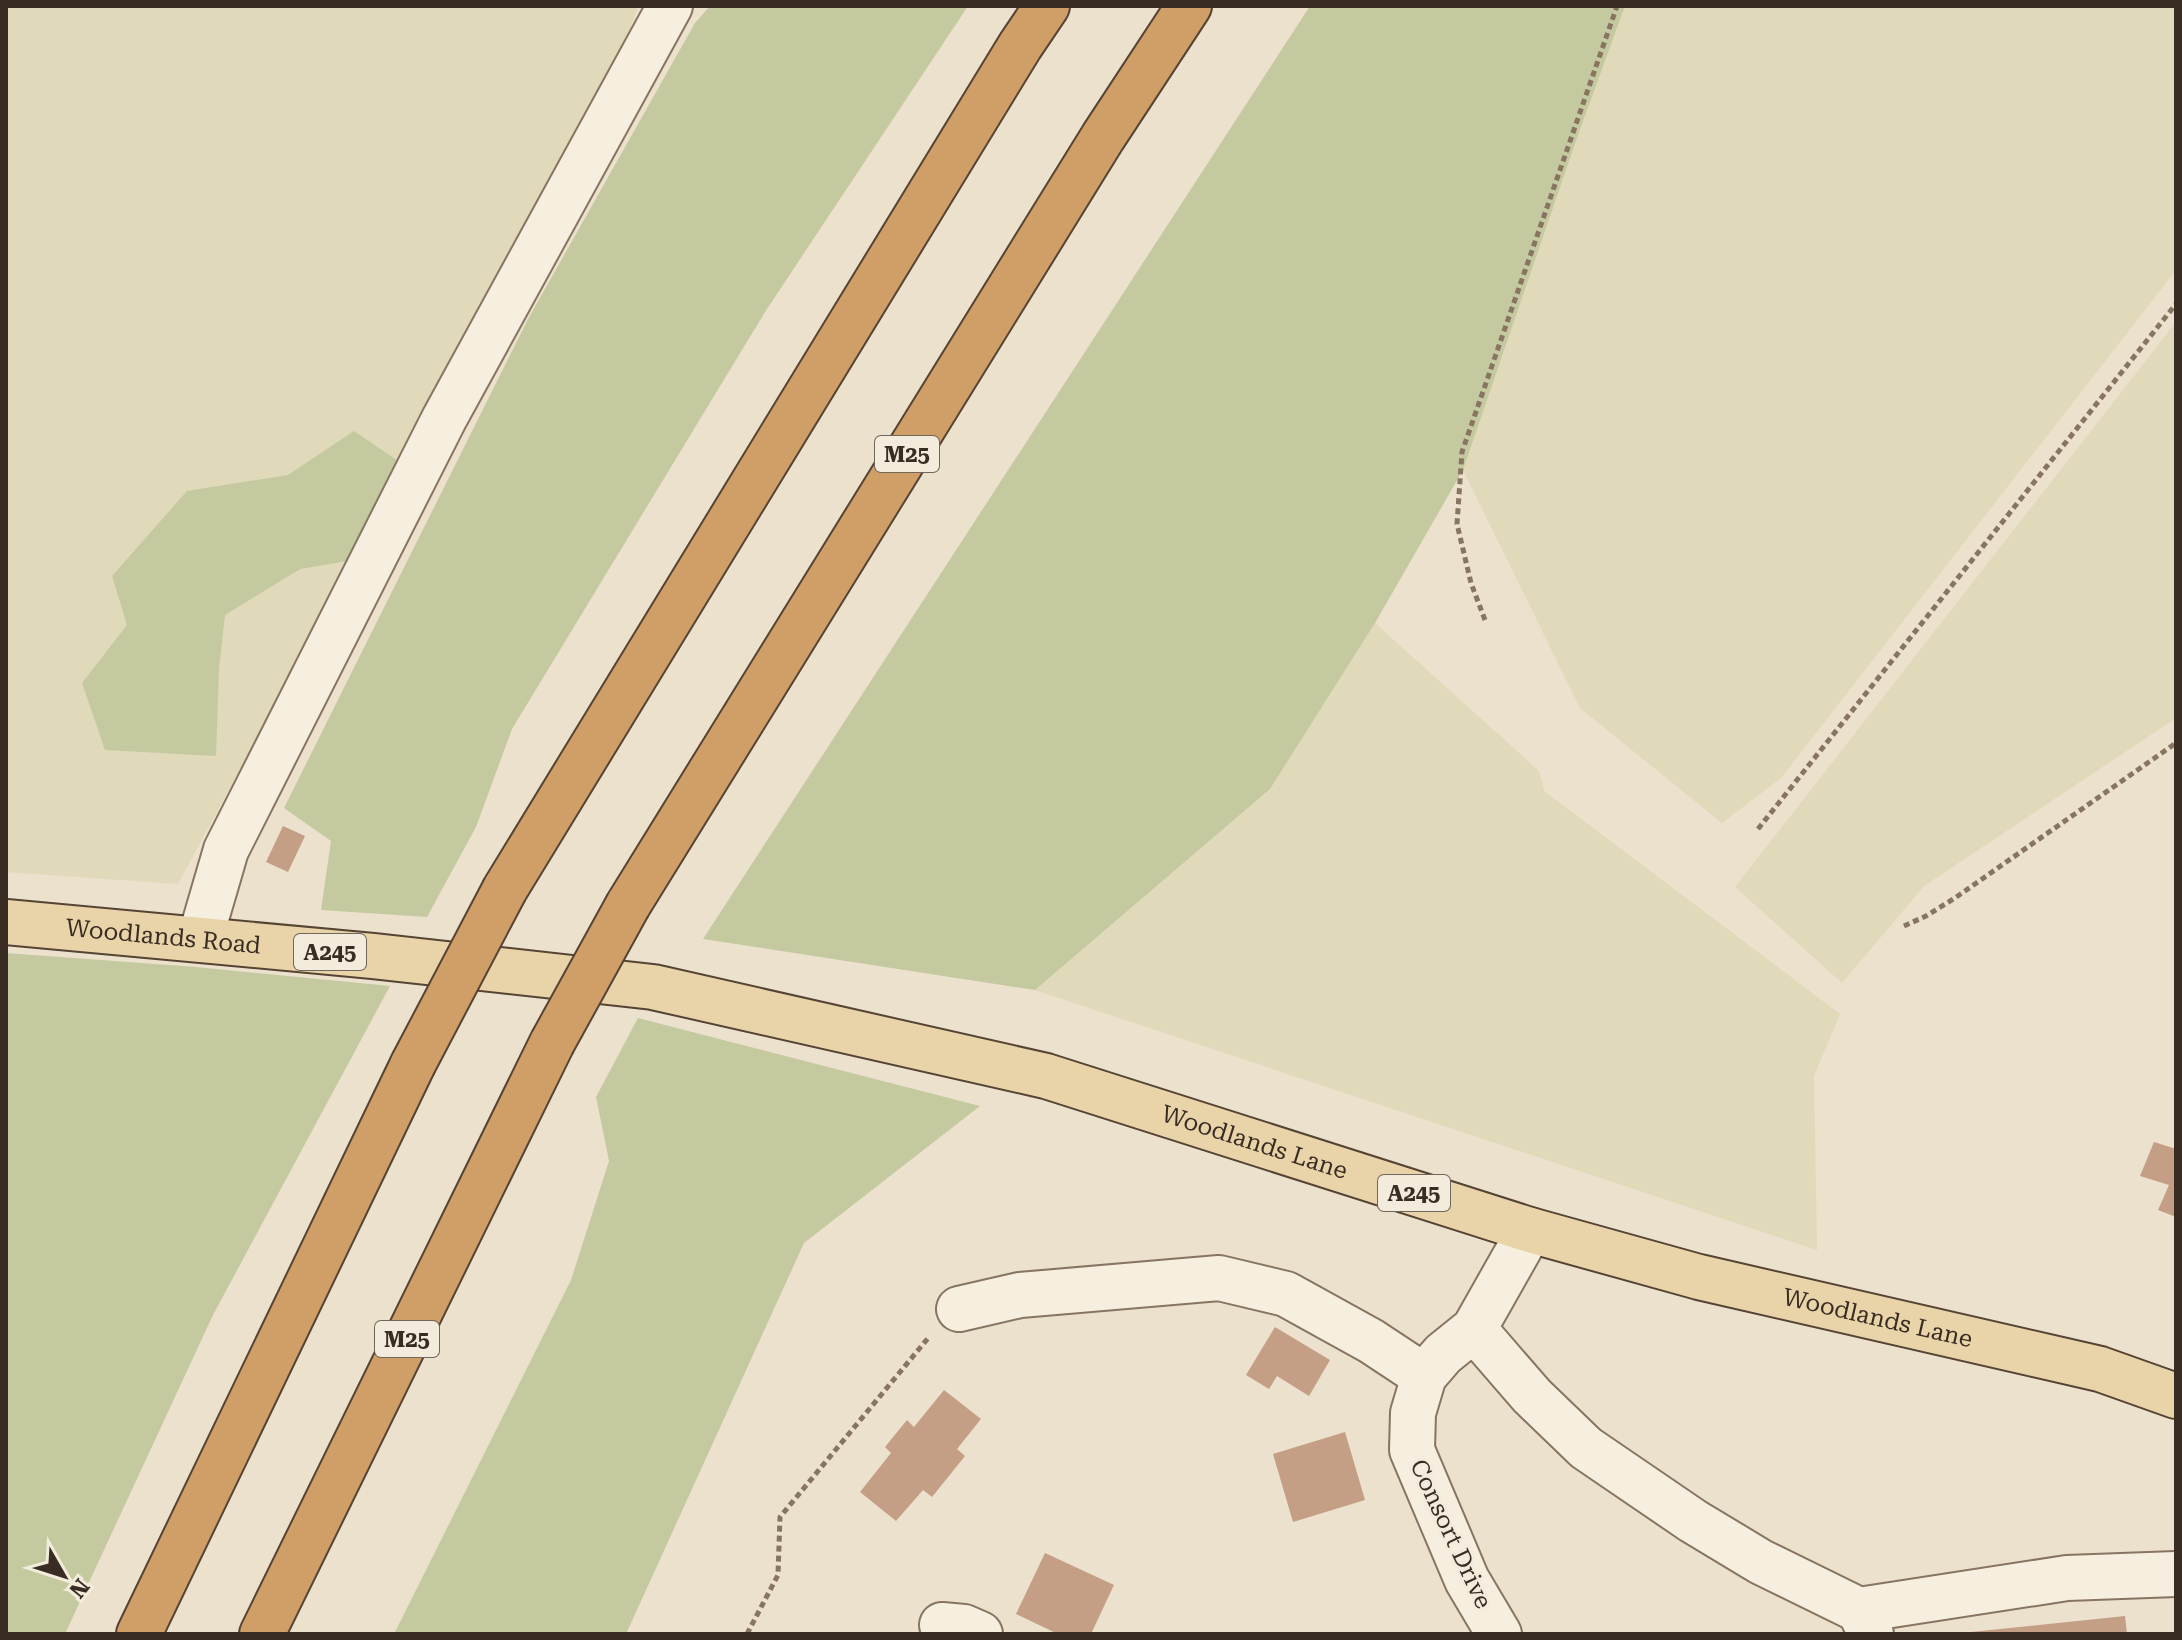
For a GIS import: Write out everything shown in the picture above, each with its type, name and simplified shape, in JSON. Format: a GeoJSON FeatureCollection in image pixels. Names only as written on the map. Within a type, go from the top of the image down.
{"type":"FeatureCollection","features":[{"type":"Feature","properties":{"kind":"highway"},"geometry":{"type":"LineString","coordinates":[[139,1634],[413,1064],[505,889],[1047,6]]}},
{"type":"Feature","properties":{"kind":"highway","name":"M25"},"geometry":{"type":"LineString","coordinates":[[262,1634],[552,1043],[628,905],[1103,137],[1189,6]]}},
{"type":"Feature","properties":{"kind":"main road","name":"Woodlands Road"},"geometry":{"type":"LineString","coordinates":[[6,922],[200,939],[653,987]]}},
{"type":"Feature","properties":{"kind":"main road","name":"Woodlands Lane"},"geometry":{"type":"LineString","coordinates":[[653,987],[1046,1076],[1530,1230],[1699,1277],[2100,1369],[2176,1396]]}},
{"type":"Feature","properties":{"kind":"street"},"geometry":{"type":"LineString","coordinates":[[200,939],[226,850],[444,419],[670,6]]}},
{"type":"Feature","properties":{"kind":"street","name":"Consort Drive"},"geometry":{"type":"LineString","coordinates":[[1499,1634],[1467,1580],[1412,1450],[1413,1413],[1424,1376],[1443,1354],[1474,1329],[1530,1230]]}},
{"type":"Feature","properties":{"kind":"street"},"geometry":{"type":"LineString","coordinates":[[959,1309],[1020,1295],[1219,1278],[1286,1294],[1371,1341],[1424,1376]]}},
{"type":"Feature","properties":{"kind":"street"},"geometry":{"type":"LineString","coordinates":[[1474,1329],[1532,1396],[1586,1448],[1693,1521],[1865,1622],[2067,1578],[2176,1574]]}},
{"type":"Feature","properties":{"kind":"path"},"geometry":{"type":"LineString","coordinates":[[1485,620],[1471,583],[1457,524],[1462,452],[1617,6]]}},
{"type":"Feature","properties":{"kind":"path"},"geometry":{"type":"LineString","coordinates":[[1758,829],[2176,304]]}},
{"type":"Feature","properties":{"kind":"path"},"geometry":{"type":"LineString","coordinates":[[1904,926],[1955,898],[2176,743]]}},
{"type":"Feature","properties":{"kind":"path"},"geometry":{"type":"LineString","coordinates":[[747,1634],[778,1575],[780,1517],[943,1320],[959,1309]]}},
{"type":"Feature","properties":{"kind":"shaded area"},"geometry":{"type":"Polygon","coordinates":[[[6,6],[638,6],[618,67],[178,884],[6,872],[6,6]]]}},
{"type":"Feature","properties":{"kind":"shaded area"},"geometry":{"type":"Polygon","coordinates":[[[1625,6],[2176,6],[2176,270],[1781,778],[1722,823],[1580,708],[1463,470],[1625,6]]]}},
{"type":"Feature","properties":{"kind":"shaded area"},"geometry":{"type":"Polygon","coordinates":[[[2176,322],[2176,718],[1924,886],[1842,983],[1735,887],[2176,322]]]}},
{"type":"Feature","properties":{"kind":"shaded area"},"geometry":{"type":"Polygon","coordinates":[[[1375,623],[1539,771],[1544,791],[1840,1014],[1814,1076],[1817,1250],[1035,990],[1270,789],[1375,623]]]}},
{"type":"Feature","properties":{"kind":"green space"},"geometry":{"type":"Polygon","coordinates":[[[710,6],[968,6],[765,312],[512,729],[476,827],[427,917],[321,910],[331,841],[284,808],[528,319],[695,23],[710,6]]]}},
{"type":"Feature","properties":{"kind":"green space"},"geometry":{"type":"Polygon","coordinates":[[[1310,6],[1625,6],[1463,470],[1375,623],[1270,789],[1035,990],[703,939],[1310,6]]]}},
{"type":"Feature","properties":{"kind":"green space"},"geometry":{"type":"Polygon","coordinates":[[[354,431],[404,465],[353,560],[300,569],[225,615],[219,668],[216,756],[105,750],[82,683],[127,625],[112,576],[187,491],[288,475],[354,431]]]}},
{"type":"Feature","properties":{"kind":"green space"},"geometry":{"type":"Polygon","coordinates":[[[6,953],[390,986],[213,1315],[65,1634],[6,1634],[6,953]]]}},
{"type":"Feature","properties":{"kind":"green space"},"geometry":{"type":"Polygon","coordinates":[[[638,1018],[980,1106],[804,1243],[626,1634],[394,1634],[571,1280],[609,1161],[596,1097],[638,1018]]]}},
{"type":"Feature","properties":{"kind":"building"},"geometry":{"type":"Polygon","coordinates":[[[283,826],[305,836],[288,872],[266,862],[283,826]]]}},
{"type":"Feature","properties":{"kind":"building"},"geometry":{"type":"Polygon","coordinates":[[[2154,1142],[2176,1149],[2176,1217],[2158,1210],[2169,1185],[2140,1176],[2154,1142]]]}},
{"type":"Feature","properties":{"kind":"building"},"geometry":{"type":"Polygon","coordinates":[[[1275,1327],[1330,1360],[1309,1396],[1277,1376],[1269,1389],[1246,1375],[1275,1327]]]}},
{"type":"Feature","properties":{"kind":"building"},"geometry":{"type":"Polygon","coordinates":[[[944,1390],[981,1419],[957,1449],[965,1456],[932,1497],[923,1490],[896,1521],[860,1492],[891,1453],[885,1447],[907,1420],[914,1427],[944,1390]]]}},
{"type":"Feature","properties":{"kind":"building"},"geometry":{"type":"Polygon","coordinates":[[[1345,1432],[1365,1500],[1293,1522],[1273,1454],[1345,1432]]]}},
{"type":"Feature","properties":{"kind":"building"},"geometry":{"type":"Polygon","coordinates":[[[1045,1553],[1114,1585],[1091,1634],[1058,1634],[1016,1614],[1045,1553]]]}},
{"type":"Feature","properties":{"kind":"building"},"geometry":{"type":"Polygon","coordinates":[[[2125,1616],[2127,1634],[1971,1634],[1971,1632],[2125,1616]]]}}]}
